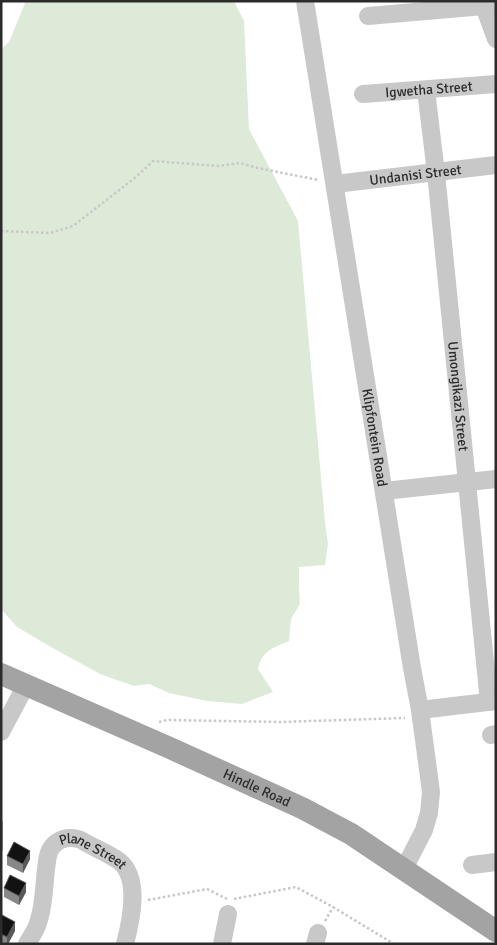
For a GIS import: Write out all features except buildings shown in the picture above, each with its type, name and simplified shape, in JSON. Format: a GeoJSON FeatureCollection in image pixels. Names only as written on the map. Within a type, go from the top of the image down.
{"type":"FeatureCollection","features":[{"type":"Feature","properties":{"kind":"main road","name":"Hindle Road"},"geometry":{"type":"LineString","coordinates":[[1,674],[302,808],[350,834],[496,931]]}},
{"type":"Feature","properties":{"kind":"street","name":"Klipfontein Road"},"geometry":{"type":"LineString","coordinates":[[305,1],[412,668],[415,714],[431,792],[430,813],[424,830],[404,869]]}},
{"type":"Feature","properties":{"kind":"street"},"geometry":{"type":"LineString","coordinates":[[368,16],[487,4],[496,39]]}},
{"type":"Feature","properties":{"kind":"street","name":"Igwetha Street"},"geometry":{"type":"LineString","coordinates":[[363,94],[496,84]]}},
{"type":"Feature","properties":{"kind":"street","name":"Umongikazi Street"},"geometry":{"type":"LineString","coordinates":[[426,90],[492,702]]}},
{"type":"Feature","properties":{"kind":"street","name":"Undanisi Street"},"geometry":{"type":"LineString","coordinates":[[335,184],[496,165]]}},
{"type":"Feature","properties":{"kind":"street"},"geometry":{"type":"LineString","coordinates":[[384,490],[496,479]]}},
{"type":"Feature","properties":{"kind":"street"},"geometry":{"type":"LineString","coordinates":[[1,732],[26,685]]}},
{"type":"Feature","properties":{"kind":"street"},"geometry":{"type":"LineString","coordinates":[[415,714],[492,702]]}},
{"type":"Feature","properties":{"kind":"street","name":"Plane Street"},"geometry":{"type":"LineString","coordinates":[[27,944],[38,924],[48,854],[54,844],[67,838],[81,840],[119,862],[128,871],[131,882],[132,904],[125,944]]}},
{"type":"Feature","properties":{"kind":"street"},"geometry":{"type":"LineString","coordinates":[[472,865],[496,862]]}},
{"type":"Feature","properties":{"kind":"street"},"geometry":{"type":"LineString","coordinates":[[222,944],[228,914]]}},
{"type":"Feature","properties":{"kind":"path"},"geometry":{"type":"LineString","coordinates":[[1,231],[50,233],[73,226],[136,177],[153,161],[219,166],[240,163],[335,184]]}},
{"type":"Feature","properties":{"kind":"path"},"geometry":{"type":"LineString","coordinates":[[158,722],[167,720],[280,722],[415,714]]}},
{"type":"Feature","properties":{"kind":"path"},"geometry":{"type":"LineString","coordinates":[[132,904],[207,889],[230,900],[296,887],[394,944]]}},
{"type":"Feature","properties":{"kind":"green space"},"geometry":{"type":"Polygon","coordinates":[[[24,1],[234,1],[244,21],[249,129],[298,221],[328,544],[325,565],[299,567],[300,604],[291,619],[289,641],[269,650],[260,663],[258,669],[273,692],[242,704],[207,701],[169,693],[149,684],[134,686],[100,674],[17,627],[1,609],[1,49],[9,42],[25,3],[24,1]]]}}]}
